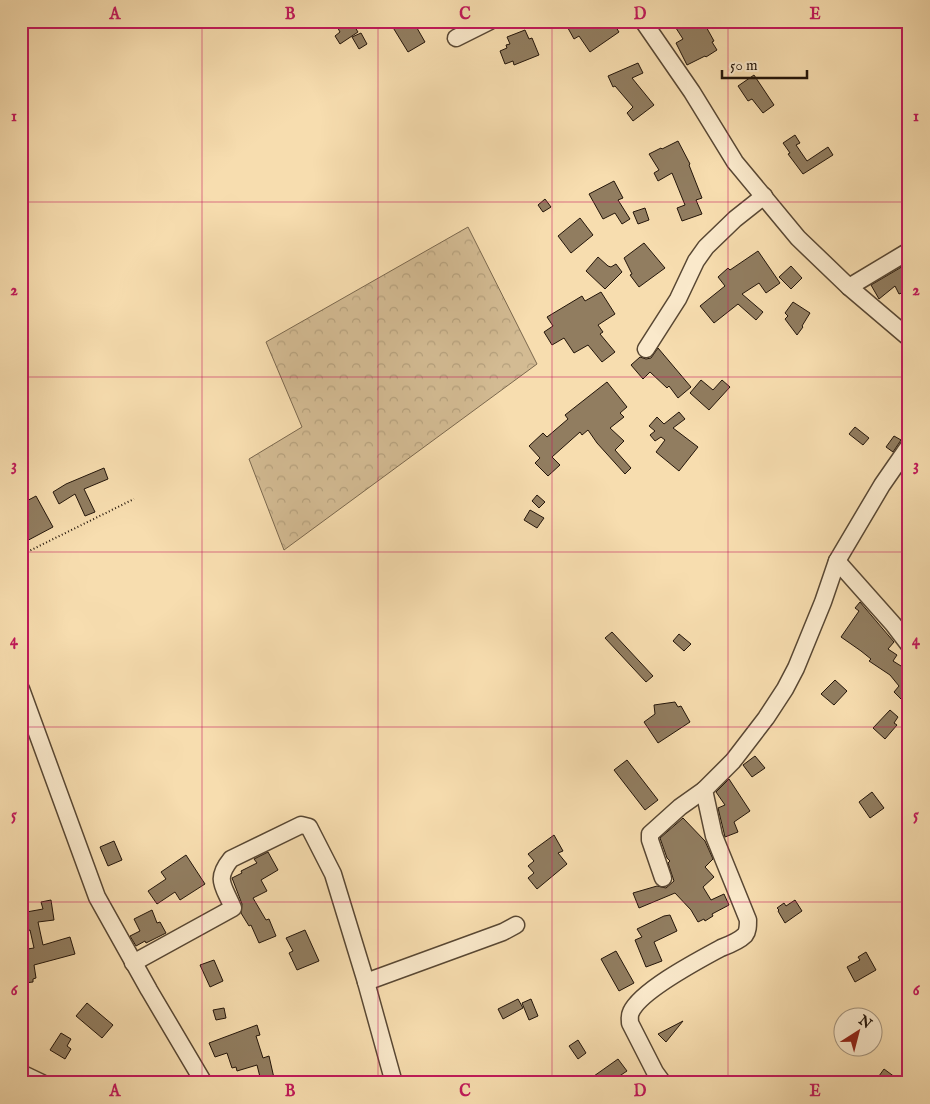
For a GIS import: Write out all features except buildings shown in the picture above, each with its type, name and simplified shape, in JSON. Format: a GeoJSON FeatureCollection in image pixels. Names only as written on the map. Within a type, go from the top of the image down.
{"type":"FeatureCollection","features":[{"type":"Feature","properties":{"kind":"street"},"geometry":{"type":"LineString","coordinates":[[456,38],[490,21]]}},
{"type":"Feature","properties":{"kind":"street"},"geometry":{"type":"LineString","coordinates":[[643,21],[692,92],[735,162],[798,238],[849,287],[909,338]]}},
{"type":"Feature","properties":{"kind":"street"},"geometry":{"type":"LineString","coordinates":[[646,349],[678,299],[696,261],[706,247],[735,219],[764,196]]}},
{"type":"Feature","properties":{"kind":"street"},"geometry":{"type":"LineString","coordinates":[[849,287],[909,251]]}},
{"type":"Feature","properties":{"kind":"street"},"geometry":{"type":"LineString","coordinates":[[663,878],[650,840],[650,834],[680,807],[704,790],[733,761],[766,718],[796,668],[838,561],[873,500],[909,446]]}},
{"type":"Feature","properties":{"kind":"street"},"geometry":{"type":"LineString","coordinates":[[838,561],[893,624],[909,646]]}},
{"type":"Feature","properties":{"kind":"street"},"geometry":{"type":"LineString","coordinates":[[21,689],[97,897],[133,963],[204,1083]]}},
{"type":"Feature","properties":{"kind":"street"},"geometry":{"type":"LineString","coordinates":[[663,1083],[655,1072],[630,1023],[629,1016],[631,1011],[652,990],[702,959],[743,937],[748,930],[748,920],[714,836],[704,790]]}},
{"type":"Feature","properties":{"kind":"street"},"geometry":{"type":"LineString","coordinates":[[133,963],[233,908],[221,879],[223,869],[231,859],[301,825],[309,827],[333,874],[394,1083]]}},
{"type":"Feature","properties":{"kind":"street"},"geometry":{"type":"LineString","coordinates":[[366,982],[503,932],[516,925]]}},
{"type":"Feature","properties":{"kind":"street"},"geometry":{"type":"LineString","coordinates":[[21,1073],[42,1083]]}},
{"type":"Feature","properties":{"kind":"path"},"geometry":{"type":"LineString","coordinates":[[21,555],[134,499]]}},
{"type":"Feature","properties":{"kind":"green space"},"geometry":{"type":"Polygon","coordinates":[[[468,227],[537,364],[284,550],[249,459],[302,427],[266,342],[468,227]]]}}]}
